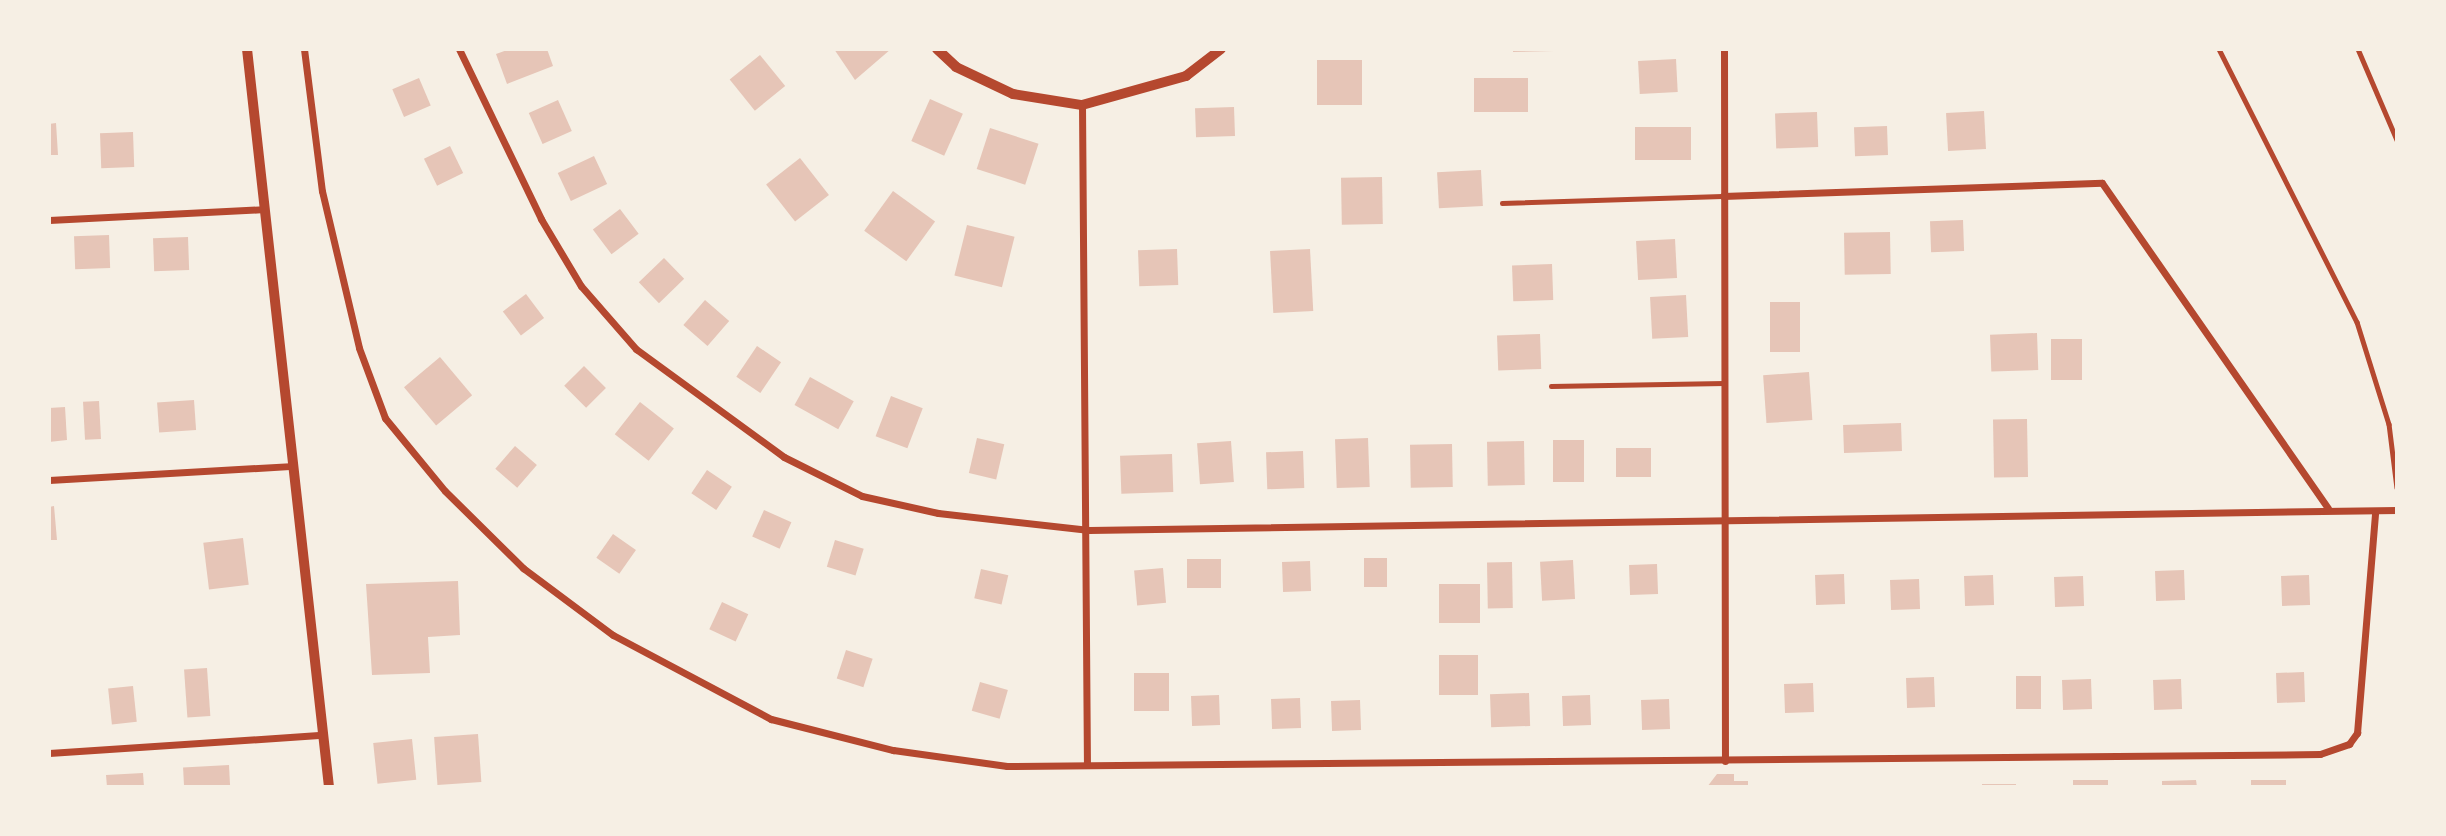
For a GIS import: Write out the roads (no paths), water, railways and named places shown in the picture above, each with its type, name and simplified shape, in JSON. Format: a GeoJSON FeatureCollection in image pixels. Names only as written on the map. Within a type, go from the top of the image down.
{"type":"FeatureCollection","features":[{"type":"Feature","properties":{"kind":"street"},"geometry":{"type":"LineString","coordinates":[[247,49],[290,466],[329,787]]}},
{"type":"Feature","properties":{"kind":"street"},"geometry":{"type":"LineString","coordinates":[[304,49],[322,191],[359,348],[385,418],[445,491],[523,568],[613,635],[771,719],[893,750],[1007,766],[1725,761],[2337,751],[2349,744],[2360,719],[2375,512]]}},
{"type":"Feature","properties":{"kind":"street"},"geometry":{"type":"LineString","coordinates":[[459,49],[499,139],[581,286],[636,349],[700,401],[784,457],[862,496],[938,513],[1089,530],[1726,524],[2328,509],[2375,512],[2397,510]]}},
{"type":"Feature","properties":{"kind":"street"},"geometry":{"type":"LineString","coordinates":[[937,49],[956,67],[1013,94],[1082,105],[1186,76],[1221,49]]}},
{"type":"Feature","properties":{"kind":"street"},"geometry":{"type":"LineString","coordinates":[[1724,49],[1725,761]]}},
{"type":"Feature","properties":{"kind":"street"},"geometry":{"type":"LineString","coordinates":[[1082,105],[1089,530],[1087,765]]}},
{"type":"Feature","properties":{"kind":"street"},"geometry":{"type":"LineString","coordinates":[[1723,196],[2102,183],[2328,509]]}},
{"type":"Feature","properties":{"kind":"street"},"geometry":{"type":"LineString","coordinates":[[49,220],[264,209]]}},
{"type":"Feature","properties":{"kind":"street"},"geometry":{"type":"LineString","coordinates":[[49,480],[290,466]]}},
{"type":"Feature","properties":{"kind":"street"},"geometry":{"type":"LineString","coordinates":[[49,752],[322,735]]}},
{"type":"Feature","properties":{"kind":"lane"},"geometry":{"type":"LineString","coordinates":[[2219,49],[2357,322],[2389,424],[2397,488]]}},
{"type":"Feature","properties":{"kind":"lane"},"geometry":{"type":"LineString","coordinates":[[2358,49],[2397,140]]}},
{"type":"Feature","properties":{"kind":"lane"},"geometry":{"type":"LineString","coordinates":[[1502,203],[1723,196]]}},
{"type":"Feature","properties":{"kind":"lane"},"geometry":{"type":"LineString","coordinates":[[1551,386],[1724,383]]}}]}
